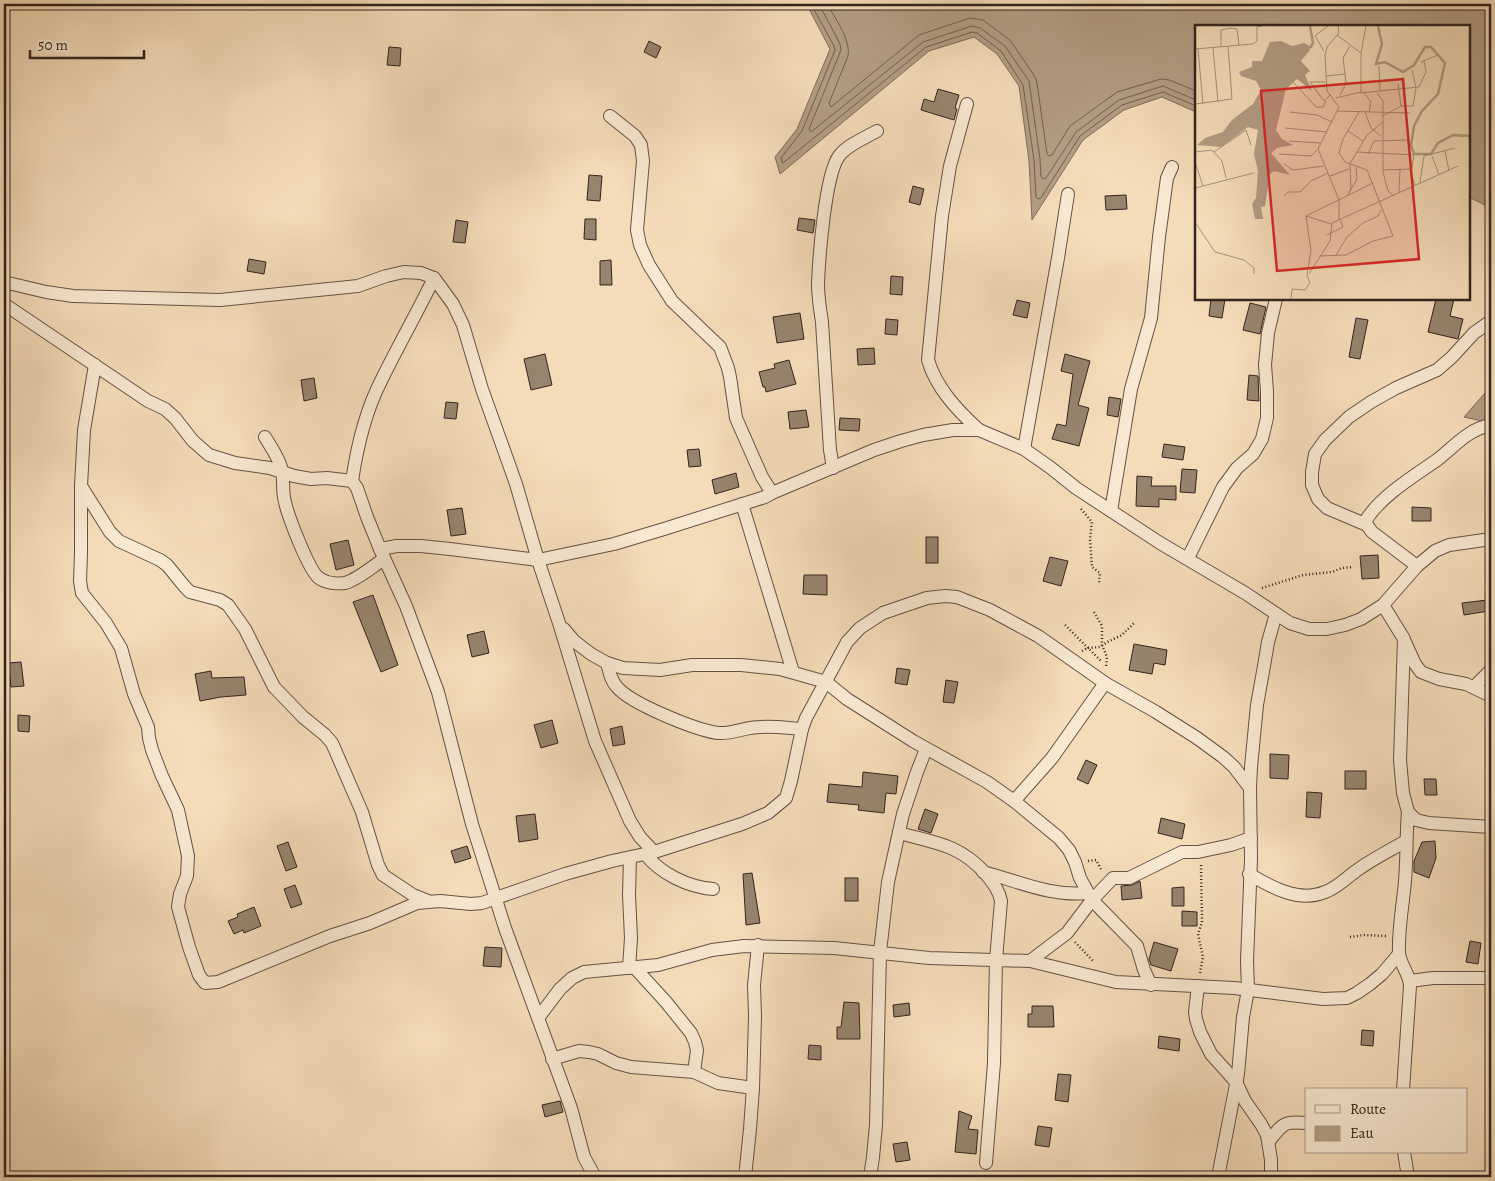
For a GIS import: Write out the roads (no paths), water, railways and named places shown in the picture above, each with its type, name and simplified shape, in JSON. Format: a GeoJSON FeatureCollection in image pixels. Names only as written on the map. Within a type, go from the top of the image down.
{"type":"FeatureCollection","features":[{"type":"Feature","properties":{"kind":"street"},"geometry":{"type":"LineString","coordinates":[[968,104],[950,166],[942,216],[928,360],[932,373],[948,397],[964,417],[979,430],[1024,449],[1076,488],[1160,544],[1188,558],[1245,593],[1290,624],[1309,629],[1327,629],[1345,625],[1383,605],[1417,566],[1435,551],[1449,545],[1491,539]]}},
{"type":"Feature","properties":{"kind":"street"},"geometry":{"type":"LineString","coordinates":[[610,116],[635,136],[641,145],[643,161],[637,230],[640,245],[649,265],[672,300],[720,347],[730,377],[736,418],[762,477],[772,493]]}},
{"type":"Feature","properties":{"kind":"street"},"geometry":{"type":"LineString","coordinates":[[833,468],[829,441],[818,284],[826,204],[833,168],[839,156],[845,150],[877,132]]}},
{"type":"Feature","properties":{"kind":"street"},"geometry":{"type":"LineString","coordinates":[[1111,511],[1131,389],[1152,318],[1159,237],[1168,178],[1172,167]]}},
{"type":"Feature","properties":{"kind":"street"},"geometry":{"type":"LineString","coordinates":[[1024,449],[1068,194]]}},
{"type":"Feature","properties":{"kind":"street"},"geometry":{"type":"LineString","coordinates":[[4,282],[73,296],[220,300],[358,286],[404,272],[421,273],[434,278],[453,304],[463,325],[482,389],[516,484],[595,741],[630,821],[650,854],[653,864],[677,879],[700,888],[713,889]]}},
{"type":"Feature","properties":{"kind":"street"},"geometry":{"type":"LineString","coordinates":[[434,278],[380,382],[371,404],[358,445],[352,481],[357,488],[366,517],[406,606],[438,692],[472,824],[505,928],[571,1108],[584,1157],[595,1177]]}},
{"type":"Feature","properties":{"kind":"street"},"geometry":{"type":"LineString","coordinates":[[1188,558],[1223,487],[1237,468],[1253,454],[1262,439],[1266,418],[1267,390],[1265,365],[1268,333],[1276,300]]}},
{"type":"Feature","properties":{"kind":"street"},"geometry":{"type":"LineString","coordinates":[[4,304],[148,401],[165,409],[209,455],[230,461],[262,466],[294,476],[311,479],[327,478],[352,481]]}},
{"type":"Feature","properties":{"kind":"street"},"geometry":{"type":"LineString","coordinates":[[1417,566],[1367,525],[1328,508],[1318,499],[1312,485],[1312,472],[1316,454],[1325,440],[1350,418],[1379,397],[1436,370],[1452,358],[1474,333],[1491,321]]}},
{"type":"Feature","properties":{"kind":"street"},"geometry":{"type":"LineString","coordinates":[[95,365],[84,430],[81,486],[80,571],[82,593],[121,648],[134,694],[148,727],[152,750],[178,810],[188,856],[187,876],[180,894],[178,907],[189,947],[201,980],[205,983],[218,982],[417,903],[440,901],[471,904],[496,899],[565,874],[612,861],[650,854],[742,824],[768,813],[786,798],[792,781],[802,729],[813,702],[847,642],[860,628],[883,613],[927,598],[957,597],[990,610],[1038,636],[1105,683],[1156,712],[1212,749],[1234,767],[1250,788]]}},
{"type":"Feature","properties":{"kind":"street"},"geometry":{"type":"LineString","coordinates":[[1367,525],[1366,520],[1372,510],[1415,474],[1438,459],[1472,432],[1491,425]]}},
{"type":"Feature","properties":{"kind":"street"},"geometry":{"type":"LineString","coordinates":[[265,437],[280,463],[284,501],[312,569],[319,578],[330,583],[345,583],[352,580],[382,554],[397,546],[450,548],[538,560],[614,544],[765,497],[874,450],[923,435],[953,430],[979,430]]}},
{"type":"Feature","properties":{"kind":"street"},"geometry":{"type":"LineString","coordinates":[[81,486],[110,532],[119,541],[160,560],[168,566],[190,592],[220,600],[228,605],[245,629],[274,687],[332,743],[362,812],[378,865],[383,875],[406,891],[428,901]]}},
{"type":"Feature","properties":{"kind":"street"},"geometry":{"type":"LineString","coordinates":[[742,504],[793,672]]}},
{"type":"Feature","properties":{"kind":"street"},"geometry":{"type":"LineString","coordinates":[[1383,605],[1421,672],[1439,680],[1466,684],[1491,696]]}},
{"type":"Feature","properties":{"kind":"street"},"geometry":{"type":"LineString","coordinates":[[1218,1177],[1236,1082],[1248,990],[1250,788],[1257,705],[1268,642],[1276,614]]}},
{"type":"Feature","properties":{"kind":"street"},"geometry":{"type":"LineString","coordinates":[[559,623],[574,642],[591,654],[606,663],[623,668],[660,670],[692,665],[741,665],[780,668],[826,682],[847,699],[926,749],[976,776],[1014,801],[1059,838],[1075,862],[1089,897],[1137,946],[1144,970],[1151,985]]}},
{"type":"Feature","properties":{"kind":"street"},"geometry":{"type":"LineString","coordinates":[[1403,1088],[1410,996],[1409,975],[1400,961],[1399,954],[1408,812],[1403,793],[1400,760],[1404,639]]}},
{"type":"Feature","properties":{"kind":"street"},"geometry":{"type":"LineString","coordinates":[[606,663],[617,688],[631,699],[698,728],[719,733],[760,727],[802,729]]}},
{"type":"Feature","properties":{"kind":"street"},"geometry":{"type":"LineString","coordinates":[[1474,687],[1491,670]]}},
{"type":"Feature","properties":{"kind":"street"},"geometry":{"type":"LineString","coordinates":[[1014,801],[1052,758],[1105,683]]}},
{"type":"Feature","properties":{"kind":"street"},"geometry":{"type":"LineString","coordinates":[[870,1177],[876,1125],[880,952],[888,882],[909,793],[926,749]]}},
{"type":"Feature","properties":{"kind":"street"},"geometry":{"type":"LineString","coordinates":[[1408,812],[1416,820],[1429,823],[1491,827]]}},
{"type":"Feature","properties":{"kind":"street"},"geometry":{"type":"LineString","coordinates":[[899,833],[938,842],[970,859],[984,872],[999,892],[1001,901],[996,960],[994,1063],[986,1163]]}},
{"type":"Feature","properties":{"kind":"street"},"geometry":{"type":"LineString","coordinates":[[1030,961],[1067,933],[1089,897],[1113,878],[1129,878],[1182,852],[1198,852],[1231,845],[1251,838]]}},
{"type":"Feature","properties":{"kind":"street"},"geometry":{"type":"LineString","coordinates":[[1249,874],[1269,886],[1295,894],[1310,896],[1324,893],[1334,888],[1375,858],[1406,841]]}},
{"type":"Feature","properties":{"kind":"street"},"geometry":{"type":"LineString","coordinates":[[630,858],[629,888],[632,968],[666,1002],[691,1033],[697,1050],[694,1072]]}},
{"type":"Feature","properties":{"kind":"street"},"geometry":{"type":"LineString","coordinates":[[984,872],[1041,889],[1089,897]]}},
{"type":"Feature","properties":{"kind":"street"},"geometry":{"type":"LineString","coordinates":[[538,1018],[560,989],[572,978],[584,972],[632,968],[676,961],[712,950],[758,945],[825,947],[929,958],[1030,961],[1116,982],[1151,985],[1198,981],[1248,990],[1323,999],[1348,998],[1382,974],[1390,962],[1399,954]]}},
{"type":"Feature","properties":{"kind":"street"},"geometry":{"type":"LineString","coordinates":[[745,1177],[753,1088],[754,985],[758,945]]}},
{"type":"Feature","properties":{"kind":"street"},"geometry":{"type":"LineString","coordinates":[[1410,981],[1433,978],[1491,978]]}},
{"type":"Feature","properties":{"kind":"street"},"geometry":{"type":"LineString","coordinates":[[1198,981],[1195,1012],[1200,1032],[1211,1054],[1236,1082],[1253,1114],[1261,1124],[1269,1141],[1271,1177]]}},
{"type":"Feature","properties":{"kind":"street"},"geometry":{"type":"LineString","coordinates":[[552,1059],[579,1051],[589,1052],[631,1067],[694,1072],[718,1082],[753,1088]]}},
{"type":"Feature","properties":{"kind":"street"},"geometry":{"type":"LineString","coordinates":[[1269,1141],[1283,1124],[1305,1123]]}},
{"type":"Feature","properties":{"kind":"street"},"geometry":{"type":"LineString","coordinates":[[1404,1154],[1408,1177]]}},
{"type":"Feature","properties":{"kind":"water"},"geometry":{"type":"Polygon","coordinates":[[[803,4],[1491,4],[1491,208],[1470,198],[1470,25],[1195,25],[1195,112],[1162,97],[1124,110],[1083,140],[1032,220],[1029,161],[1019,86],[997,54],[974,37],[929,51],[780,174],[775,157],[797,129],[830,49],[809,9],[803,4]]]}},
{"type":"Feature","properties":{"kind":"water"},"geometry":{"type":"Polygon","coordinates":[[[1491,386],[1491,419],[1487,422],[1464,417],[1491,386]]]}}]}
